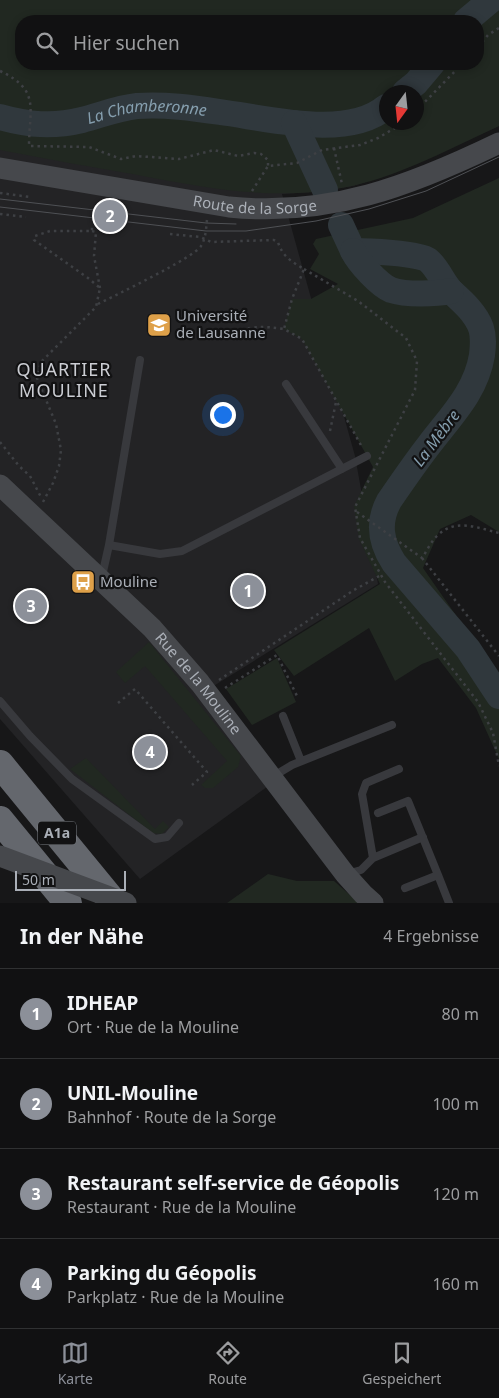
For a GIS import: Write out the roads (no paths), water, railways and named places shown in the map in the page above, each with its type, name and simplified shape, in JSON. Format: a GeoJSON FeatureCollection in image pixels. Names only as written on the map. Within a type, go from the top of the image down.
{"type":"FeatureCollection","features":[{"type":"Feature","properties":{"kind":"highway","name":"A1a"},"geometry":{"type":"LineString","coordinates":[[0,764],[114,903]]}},
{"type":"Feature","properties":{"kind":"highway","name":"A1a"},"geometry":{"type":"LineString","coordinates":[[0,820],[68,903]]}},
{"type":"Feature","properties":{"kind":"street","name":"Route de la Sorge"},"geometry":{"type":"LineString","coordinates":[[0,168],[229,207],[254,209],[299,208],[339,202],[416,181],[499,143]]}},
{"type":"Feature","properties":{"kind":"street","name":"Rue de la Mouline"},"geometry":{"type":"LineString","coordinates":[[0,485],[36,508],[101,578],[152,628],[209,694],[345,874],[373,903]]}},
{"type":"Feature","properties":{"kind":"street"},"geometry":{"type":"LineString","coordinates":[[0,856],[126,903]]}},
{"type":"Feature","properties":{"kind":"lane"},"geometry":{"type":"LineString","coordinates":[[101,578],[109,546],[140,360]]}},
{"type":"Feature","properties":{"kind":"lane"},"geometry":{"type":"LineString","coordinates":[[286,384],[342,469]]}},
{"type":"Feature","properties":{"kind":"lane"},"geometry":{"type":"LineString","coordinates":[[109,546],[160,554],[182,552],[367,456]]}},
{"type":"Feature","properties":{"kind":"lane"},"geometry":{"type":"LineString","coordinates":[[0,701],[30,736],[72,778],[155,839],[167,837],[179,823]]}},
{"type":"Feature","properties":{"kind":"lane"},"geometry":{"type":"LineString","coordinates":[[283,716],[301,761]]}},
{"type":"Feature","properties":{"kind":"lane"},"geometry":{"type":"LineString","coordinates":[[271,778],[301,761],[392,725]]}},
{"type":"Feature","properties":{"kind":"lane"},"geometry":{"type":"LineString","coordinates":[[373,858],[362,794],[366,783],[398,770]]}},
{"type":"Feature","properties":{"kind":"lane"},"geometry":{"type":"LineString","coordinates":[[378,813],[408,801],[449,903]]}},
{"type":"Feature","properties":{"kind":"lane"},"geometry":{"type":"LineString","coordinates":[[345,874],[360,870],[373,858],[423,836]]}},
{"type":"Feature","properties":{"kind":"lane"},"geometry":{"type":"LineString","coordinates":[[405,888],[438,875]]}},
{"type":"Feature","properties":{"kind":"waterway"},"geometry":{"type":"LineString","coordinates":[[473,15],[491,0]]}},
{"type":"Feature","properties":{"kind":"waterway"},"geometry":{"type":"LineString","coordinates":[[414,85],[427,70]]}},
{"type":"Feature","properties":{"kind":"waterway","name":"La Chamberonne"},"geometry":{"type":"LineString","coordinates":[[0,117],[21,122],[61,124],[130,107],[158,106],[200,109],[283,122],[329,125],[350,123],[370,117],[379,111]]}},
{"type":"Feature","properties":{"kind":"waterway","name":"La Mèbre"},"geometry":{"type":"LineString","coordinates":[[294,123],[325,190]]}},
{"type":"Feature","properties":{"kind":"waterway","name":"La Mèbre"},"geometry":{"type":"LineString","coordinates":[[341,225],[353,251],[404,254],[428,260],[450,289],[473,313],[481,328],[483,338],[482,355],[474,381],[462,403],[389,501],[383,517],[382,533],[386,548],[394,563],[468,649],[499,696]]}},
{"type":"Feature","properties":{"kind":"waterway"},"geometry":{"type":"LineString","coordinates":[[353,251],[370,273],[391,290],[421,294],[451,291]]}},
{"type":"Feature","properties":{"kind":"tram line"},"geometry":{"type":"LineString","coordinates":[[0,207],[206,231],[246,231],[316,221],[369,209],[426,191],[499,157]]}},
{"type":"Feature","properties":{"kind":"tram line"},"geometry":{"type":"LineString","coordinates":[[0,199],[206,223],[236,224]]}},
{"type":"Feature","properties":{"kind":"place","name":"UNIL-Mouline"},"geometry":{"type":"Point","coordinates":[110,216]}},
{"type":"Feature","properties":{"kind":"place","name":"Université de Lausanne"},"geometry":{"type":"Point","coordinates":[159,325]}},
{"type":"Feature","properties":{"kind":"place","name":"Mouline"},"geometry":{"type":"Point","coordinates":[83,582]}},
{"type":"Feature","properties":{"kind":"place","name":"IDHEAP"},"geometry":{"type":"Point","coordinates":[248,591]}},
{"type":"Feature","properties":{"kind":"place","name":"Restaurant self-service de Géopolis"},"geometry":{"type":"Point","coordinates":[31,606]}},
{"type":"Feature","properties":{"kind":"place","name":"Parking du Géopolis"},"geometry":{"type":"Point","coordinates":[150,752]}},
{"type":"Feature","properties":{"kind":"district","name":"QUARTIER MOULINE"},"geometry":{"type":"Point","coordinates":[64,380]}}]}
